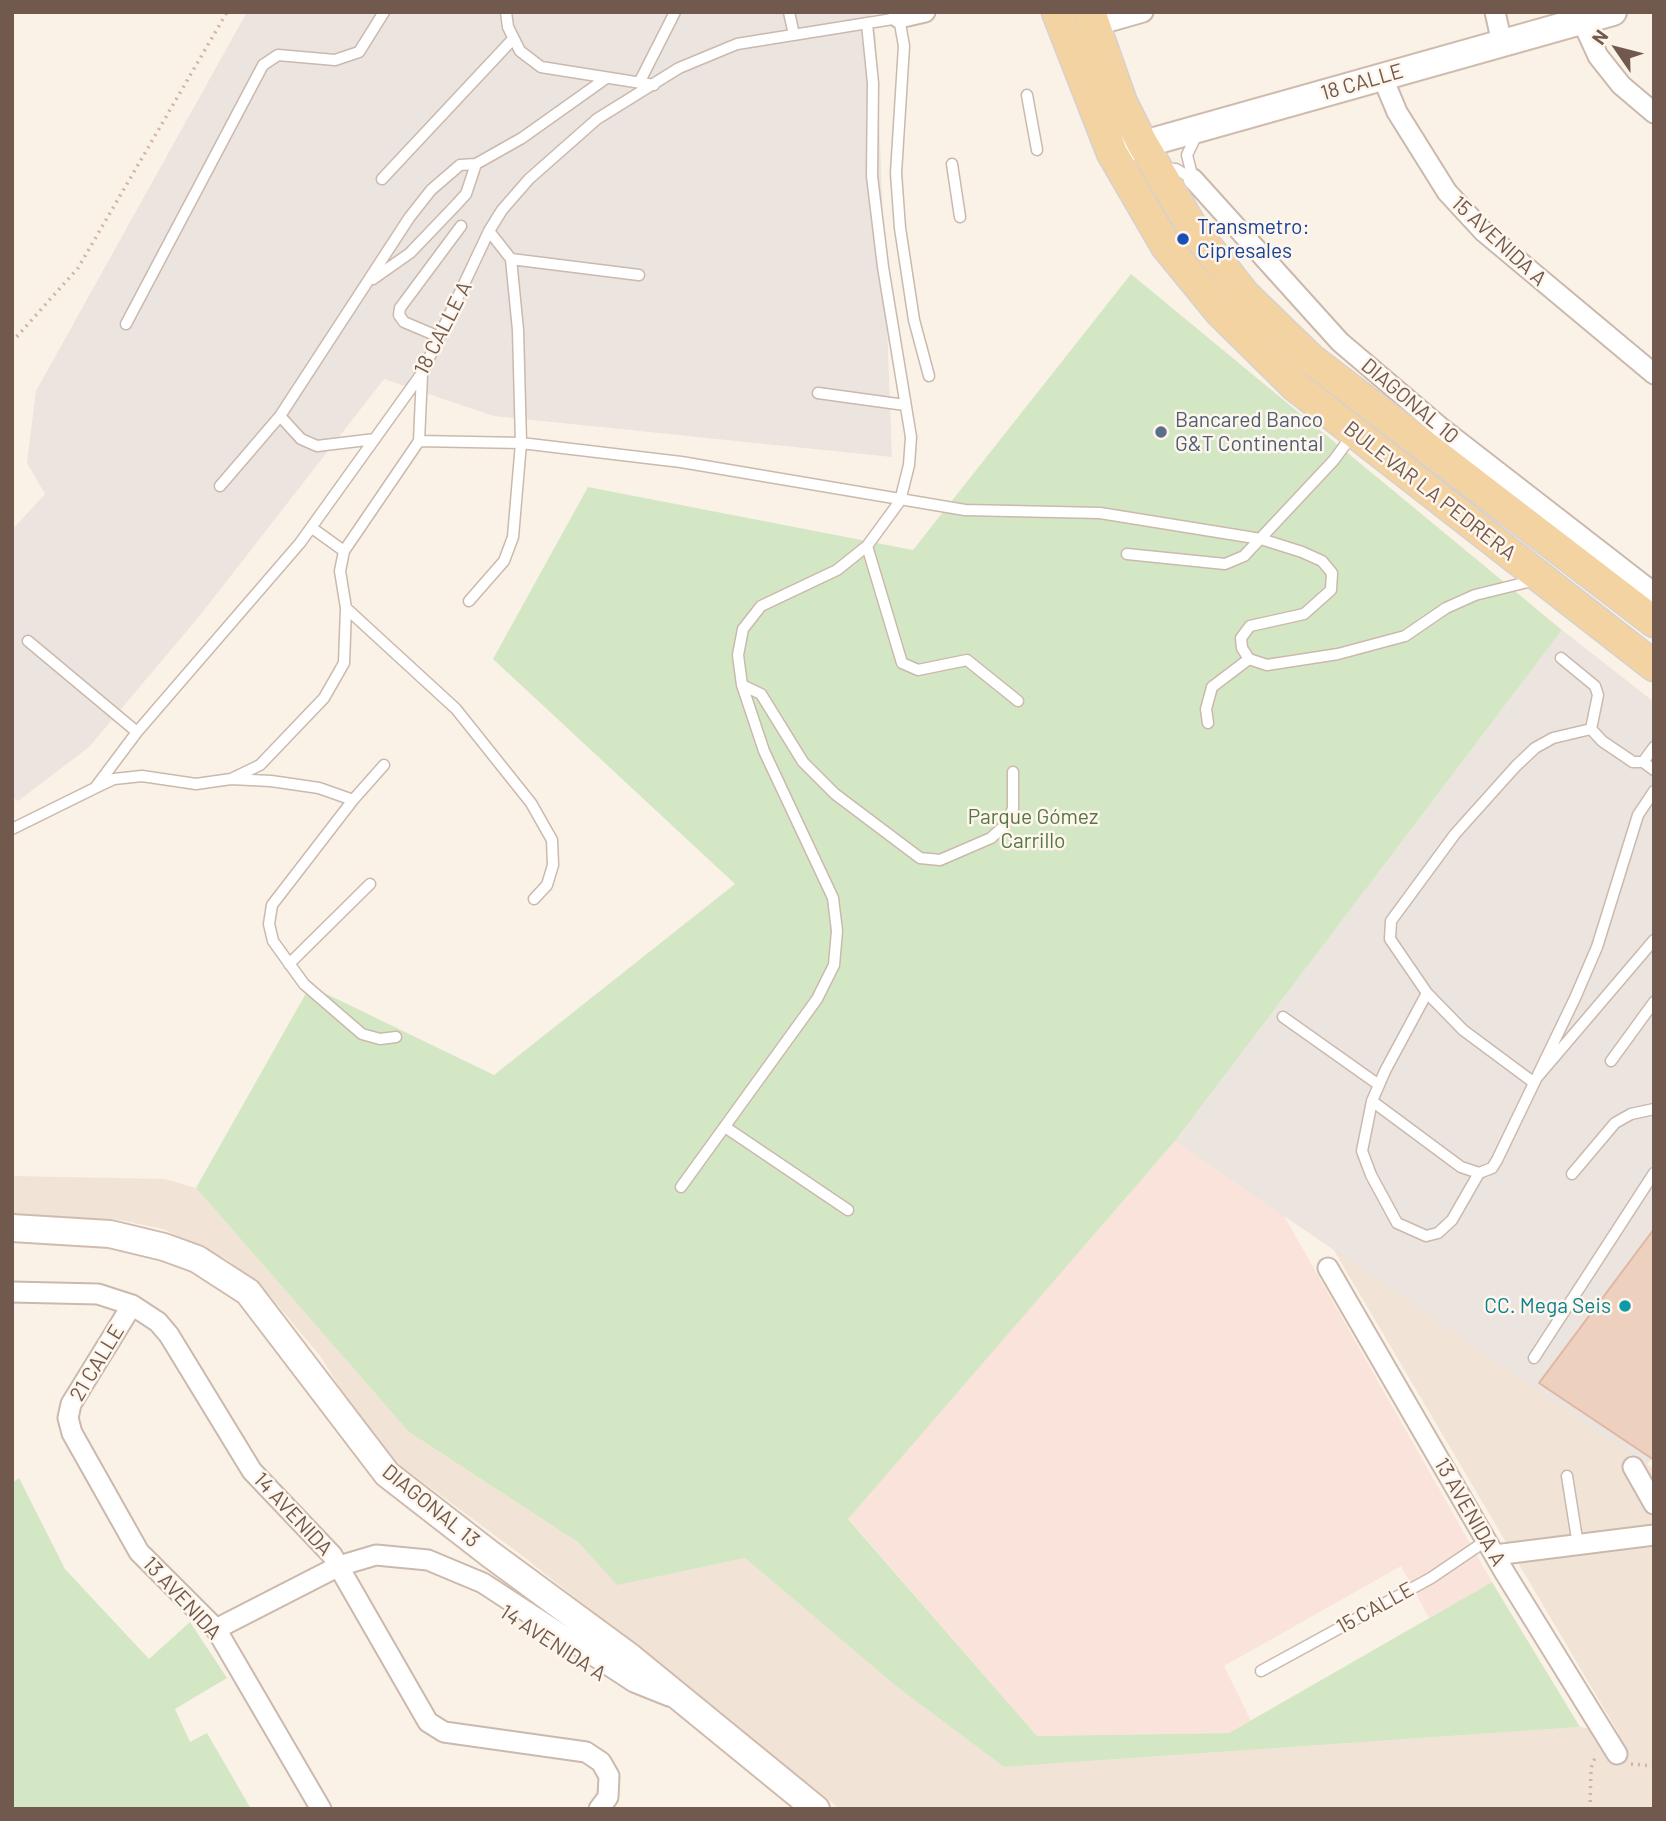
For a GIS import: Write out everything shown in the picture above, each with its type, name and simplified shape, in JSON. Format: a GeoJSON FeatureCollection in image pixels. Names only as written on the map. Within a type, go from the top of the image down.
{"type":"FeatureCollection","features":[{"type":"Feature","properties":{"kind":"main road","name":"BULEVAR LA PEDRERA"},"geometry":{"type":"LineString","coordinates":[[1057,12],[1112,153],[1166,246],[1220,312],[1296,386],[1654,666]]}},
{"type":"Feature","properties":{"kind":"main road","name":"BULEVAR LA PEDRERA"},"geometry":{"type":"LineString","coordinates":[[1099,18],[1122,103],[1149,156],[1192,227],[1244,294],[1311,359],[1654,622]]}},
{"type":"Feature","properties":{"kind":"street","name":"18 CALLE A"},"geometry":{"type":"LineString","coordinates":[[899,15],[925,12]]}},
{"type":"Feature","properties":{"kind":"street"},"geometry":{"type":"LineString","coordinates":[[1099,18],[1143,12]]}},
{"type":"Feature","properties":{"kind":"street"},"geometry":{"type":"LineString","coordinates":[[1495,12],[1502,43]]}},
{"type":"Feature","properties":{"kind":"street","name":"18 CALLE"},"geometry":{"type":"LineString","coordinates":[[1112,153],[1149,156],[1206,126],[1613,12]]}},
{"type":"Feature","properties":{"kind":"street"},"geometry":{"type":"LineString","coordinates":[[1581,21],[1605,65],[1621,85],[1654,113]]}},
{"type":"Feature","properties":{"kind":"street","name":"15 AVENIDA A"},"geometry":{"type":"LineString","coordinates":[[1382,76],[1397,112],[1447,192],[1475,222],[1654,374]]}},
{"type":"Feature","properties":{"kind":"street","name":"DIAGONAL 10"},"geometry":{"type":"LineString","coordinates":[[1193,179],[1340,342],[1440,427],[1654,593]]}},
{"type":"Feature","properties":{"kind":"street","name":"DIAGONAL 13"},"geometry":{"type":"LineString","coordinates":[[12,1228],[110,1234],[164,1247],[197,1259],[248,1292],[387,1474],[694,1709],[816,1809]]}},
{"type":"Feature","properties":{"kind":"street","name":"13 AVENIDA A"},"geometry":{"type":"LineString","coordinates":[[1328,1268],[1491,1547],[1617,1754]]}},
{"type":"Feature","properties":{"kind":"street","name":"14 AVENIDA"},"geometry":{"type":"LineString","coordinates":[[12,1292],[98,1294],[132,1305],[158,1322],[169,1335],[252,1471],[326,1547],[339,1566],[423,1715],[433,1727],[454,1734],[578,1749],[601,1762],[610,1784],[608,1797],[599,1809]]}},
{"type":"Feature","properties":{"kind":"street","name":"21 CALLE"},"geometry":{"type":"LineString","coordinates":[[68,1422],[71,1404],[132,1305]]}},
{"type":"Feature","properties":{"kind":"street","name":"13 AVENIDA"},"geometry":{"type":"LineString","coordinates":[[68,1422],[139,1552],[216,1629],[321,1809]]}},
{"type":"Feature","properties":{"kind":"street"},"geometry":{"type":"LineString","coordinates":[[1633,1467],[1654,1504]]}},
{"type":"Feature","properties":{"kind":"street","name":"15 CALLE"},"geometry":{"type":"LineString","coordinates":[[1491,1547],[1578,1545],[1654,1535]]}},
{"type":"Feature","properties":{"kind":"street","name":"14 AVENIDA A"},"geometry":{"type":"LineString","coordinates":[[339,1566],[383,1555],[410,1558],[427,1572],[471,1588],[633,1693],[673,1710],[694,1709]]}},
{"type":"Feature","properties":{"kind":"street"},"geometry":{"type":"LineString","coordinates":[[216,1629],[339,1566]]}},
{"type":"Feature","properties":{"kind":"lane"},"geometry":{"type":"LineString","coordinates":[[125,324],[263,65],[278,55],[335,60],[359,52],[384,12]]}},
{"type":"Feature","properties":{"kind":"lane"},"geometry":{"type":"LineString","coordinates":[[506,12],[513,40],[520,51],[541,67],[654,85]]}},
{"type":"Feature","properties":{"kind":"lane"},"geometry":{"type":"LineString","coordinates":[[639,83],[675,12]]}},
{"type":"Feature","properties":{"kind":"lane"},"geometry":{"type":"LineString","coordinates":[[789,12],[794,36]]}},
{"type":"Feature","properties":{"kind":"lane"},"geometry":{"type":"LineString","coordinates":[[899,15],[904,46],[896,173],[900,228],[914,320],[929,376]]}},
{"type":"Feature","properties":{"kind":"lane","name":"18 CALLE A"},"geometry":{"type":"LineString","coordinates":[[12,829],[94,788],[137,732],[312,528],[422,373],[437,336],[477,262],[489,232],[520,189],[557,153],[597,119],[679,68],[737,44],[867,24],[899,15]]}},
{"type":"Feature","properties":{"kind":"lane"},"geometry":{"type":"LineString","coordinates":[[681,1187],[817,999],[834,965],[838,932],[834,898],[764,751],[742,685],[738,655],[743,629],[761,606],[837,570],[867,546],[900,501],[909,465],[911,437],[873,184],[873,83],[867,24]]}},
{"type":"Feature","properties":{"kind":"lane"},"geometry":{"type":"LineString","coordinates":[[382,179],[513,40]]}},
{"type":"Feature","properties":{"kind":"lane"},"geometry":{"type":"LineString","coordinates":[[220,486],[280,416],[431,190],[449,172],[460,165],[476,164],[522,138],[605,79]]}},
{"type":"Feature","properties":{"kind":"lane"},"geometry":{"type":"LineString","coordinates":[[1027,94],[1037,150]]}},
{"type":"Feature","properties":{"kind":"lane"},"geometry":{"type":"LineString","coordinates":[[1193,179],[1187,155],[1196,136],[1206,126]]}},
{"type":"Feature","properties":{"kind":"lane"},"geometry":{"type":"LineString","coordinates":[[1149,156],[1193,179]]}},
{"type":"Feature","properties":{"kind":"lane"},"geometry":{"type":"LineString","coordinates":[[370,281],[410,253],[466,194],[476,164]]}},
{"type":"Feature","properties":{"kind":"lane"},"geometry":{"type":"LineString","coordinates":[[952,164],[960,217]]}},
{"type":"Feature","properties":{"kind":"lane"},"geometry":{"type":"LineString","coordinates":[[437,336],[404,323],[399,315],[400,308],[460,226]]}},
{"type":"Feature","properties":{"kind":"lane"},"geometry":{"type":"LineString","coordinates":[[469,601],[504,561],[513,537],[520,443],[518,330],[511,259],[489,232]]}},
{"type":"Feature","properties":{"kind":"lane"},"geometry":{"type":"LineString","coordinates":[[511,259],[639,275]]}},
{"type":"Feature","properties":{"kind":"lane"},"geometry":{"type":"LineString","coordinates":[[231,779],[260,765],[324,698],[344,663],[346,608],[340,570],[344,551],[419,441],[422,373]]}},
{"type":"Feature","properties":{"kind":"lane"},"geometry":{"type":"LineString","coordinates":[[818,393],[905,405]]}},
{"type":"Feature","properties":{"kind":"lane"},"geometry":{"type":"LineString","coordinates":[[280,416],[301,439],[317,446],[375,439]]}},
{"type":"Feature","properties":{"kind":"lane"},"geometry":{"type":"LineString","coordinates":[[1127,554],[1225,564],[1244,556],[1334,460],[1355,432]]}},
{"type":"Feature","properties":{"kind":"lane"},"geometry":{"type":"LineString","coordinates":[[419,441],[520,443],[681,462],[965,510],[1100,513],[1261,539],[1322,561],[1332,573],[1331,590],[1304,614],[1250,626],[1241,638],[1242,648],[1250,659],[1267,665],[1338,654],[1405,636],[1446,608],[1475,595],[1542,579]]}},
{"type":"Feature","properties":{"kind":"lane"},"geometry":{"type":"LineString","coordinates":[[312,528],[344,551]]}},
{"type":"Feature","properties":{"kind":"lane"},"geometry":{"type":"LineString","coordinates":[[867,546],[902,663],[918,670],[967,660],[1018,701]]}},
{"type":"Feature","properties":{"kind":"lane"},"geometry":{"type":"LineString","coordinates":[[346,608],[456,709],[531,803],[552,840],[553,865],[547,886],[534,899]]}},
{"type":"Feature","properties":{"kind":"lane"},"geometry":{"type":"LineString","coordinates":[[28,641],[137,732]]}},
{"type":"Feature","properties":{"kind":"lane"},"geometry":{"type":"LineString","coordinates":[[1561,658],[1595,686],[1598,695],[1591,729]]}},
{"type":"Feature","properties":{"kind":"lane"},"geometry":{"type":"LineString","coordinates":[[1208,723],[1206,709],[1212,687],[1250,659]]}},
{"type":"Feature","properties":{"kind":"lane"},"geometry":{"type":"LineString","coordinates":[[742,685],[761,694],[803,762],[835,794],[920,858],[940,860],[990,838],[1004,826],[1013,809],[1013,772]]}},
{"type":"Feature","properties":{"kind":"lane"},"geometry":{"type":"LineString","coordinates":[[1591,729],[1602,741],[1633,762],[1643,762],[1654,770]]}},
{"type":"Feature","properties":{"kind":"lane"},"geometry":{"type":"LineString","coordinates":[[1533,1082],[1462,1030],[1427,993],[1390,939],[1391,921],[1455,834],[1535,748],[1573,732],[1591,729]]}},
{"type":"Feature","properties":{"kind":"lane"},"geometry":{"type":"LineString","coordinates":[[1643,762],[1654,747]]}},
{"type":"Feature","properties":{"kind":"lane"},"geometry":{"type":"LineString","coordinates":[[384,765],[353,800],[272,905],[270,924],[273,941],[304,984],[362,1034],[380,1039],[396,1037]]}},
{"type":"Feature","properties":{"kind":"lane"},"geometry":{"type":"LineString","coordinates":[[94,788],[114,779],[142,776],[196,784],[231,779],[319,788],[353,800]]}},
{"type":"Feature","properties":{"kind":"lane"},"geometry":{"type":"LineString","coordinates":[[1427,993],[1372,1101],[1362,1151],[1371,1175],[1397,1223],[1426,1236],[1438,1233],[1452,1220],[1479,1173],[1492,1168],[1497,1160],[1597,947],[1638,815],[1654,791]]}},
{"type":"Feature","properties":{"kind":"lane"},"geometry":{"type":"LineString","coordinates":[[1647,801],[1654,811]]}},
{"type":"Feature","properties":{"kind":"lane"},"geometry":{"type":"LineString","coordinates":[[289,964],[370,884]]}},
{"type":"Feature","properties":{"kind":"lane"},"geometry":{"type":"LineString","coordinates":[[1533,1082],[1654,940]]}},
{"type":"Feature","properties":{"kind":"lane"},"geometry":{"type":"LineString","coordinates":[[1611,1060],[1654,1002]]}},
{"type":"Feature","properties":{"kind":"lane"},"geometry":{"type":"LineString","coordinates":[[1283,1017],[1379,1085]]}},
{"type":"Feature","properties":{"kind":"lane"},"geometry":{"type":"LineString","coordinates":[[1372,1101],[1461,1167],[1479,1173]]}},
{"type":"Feature","properties":{"kind":"lane"},"geometry":{"type":"LineString","coordinates":[[1572,1174],[1615,1123],[1631,1114],[1654,1109]]}},
{"type":"Feature","properties":{"kind":"lane"},"geometry":{"type":"LineString","coordinates":[[725,1127],[848,1210]]}},
{"type":"Feature","properties":{"kind":"lane"},"geometry":{"type":"LineString","coordinates":[[1534,1358],[1654,1173]]}},
{"type":"Feature","properties":{"kind":"lane"},"geometry":{"type":"LineString","coordinates":[[1567,1476],[1578,1545]]}},
{"type":"Feature","properties":{"kind":"lane","name":"15 CALLE"},"geometry":{"type":"LineString","coordinates":[[1261,1671],[1491,1547]]}},
{"type":"Feature","properties":{"kind":"path"},"geometry":{"type":"LineString","coordinates":[[12,342],[78,268],[227,12]]}},
{"type":"Feature","properties":{"kind":"path"},"geometry":{"type":"LineString","coordinates":[[1590,1809],[1591,1768],[1595,1758],[1617,1754]]}},
{"type":"Feature","properties":{"kind":"shaded area"},"geometry":{"type":"Polygon","coordinates":[[[247,12],[871,12],[876,38],[892,457],[494,416],[384,379],[201,614],[89,747],[18,801],[12,797],[12,530],[45,494],[27,463],[36,391],[247,12]]]}},
{"type":"Feature","properties":{"kind":"shaded area"},"geometry":{"type":"Polygon","coordinates":[[[1562,630],[1654,702],[1654,1456],[1647,1465],[1175,1141],[1562,630]]]}},
{"type":"Feature","properties":{"kind":"shaded area"},"geometry":{"type":"Polygon","coordinates":[[[1175,1141],[1283,1214],[1492,1582],[1429,1618],[1401,1566],[1224,1666],[1251,1721],[1229,1733],[1037,1736],[848,1518],[1175,1141]]]}},
{"type":"Feature","properties":{"kind":"shaded area"},"geometry":{"type":"Polygon","coordinates":[[[12,1176],[165,1179],[196,1188],[409,1432],[579,1543],[617,1584],[745,1558],[897,1687],[1004,1767],[1580,1727],[1619,1734],[1332,1247],[1654,1469],[1654,1809],[840,1809],[524,1557],[400,1465],[368,1434],[321,1357],[270,1296],[228,1260],[163,1229],[115,1219],[12,1217],[12,1176]]]}},
{"type":"Feature","properties":{"kind":"green space","name":"Parque Gómez Carrillo"},"geometry":{"type":"Polygon","coordinates":[[[1131,274],[1562,630],[1175,1141],[848,1519],[1037,1736],[1229,1733],[1492,1582],[1580,1727],[1004,1767],[897,1687],[745,1558],[617,1585],[579,1543],[409,1432],[196,1188],[310,986],[494,1075],[735,884],[493,659],[588,487],[913,550],[1131,274]]]}},
{"type":"Feature","properties":{"kind":"green space"},"geometry":{"type":"Polygon","coordinates":[[[19,1478],[65,1569],[149,1659],[190,1622],[227,1678],[175,1709],[190,1742],[207,1733],[251,1809],[12,1809],[12,1483],[19,1478]]]}},
{"type":"Feature","properties":{"kind":"building","name":"CC. Mega Seis"},"geometry":{"type":"Polygon","coordinates":[[[1654,1229],[1654,1460],[1539,1383],[1654,1229]]]}},
{"type":"Feature","properties":{"kind":"place","name":"Transmetro: Cipresales"},"geometry":{"type":"Point","coordinates":[1183,239]}},
{"type":"Feature","properties":{"kind":"place","name":"Bancared Banco G&T Continental"},"geometry":{"type":"Point","coordinates":[1161,432]}},
{"type":"Feature","properties":{"kind":"place","name":"CC. Mega Seis"},"geometry":{"type":"Point","coordinates":[1625,1306]}}]}
